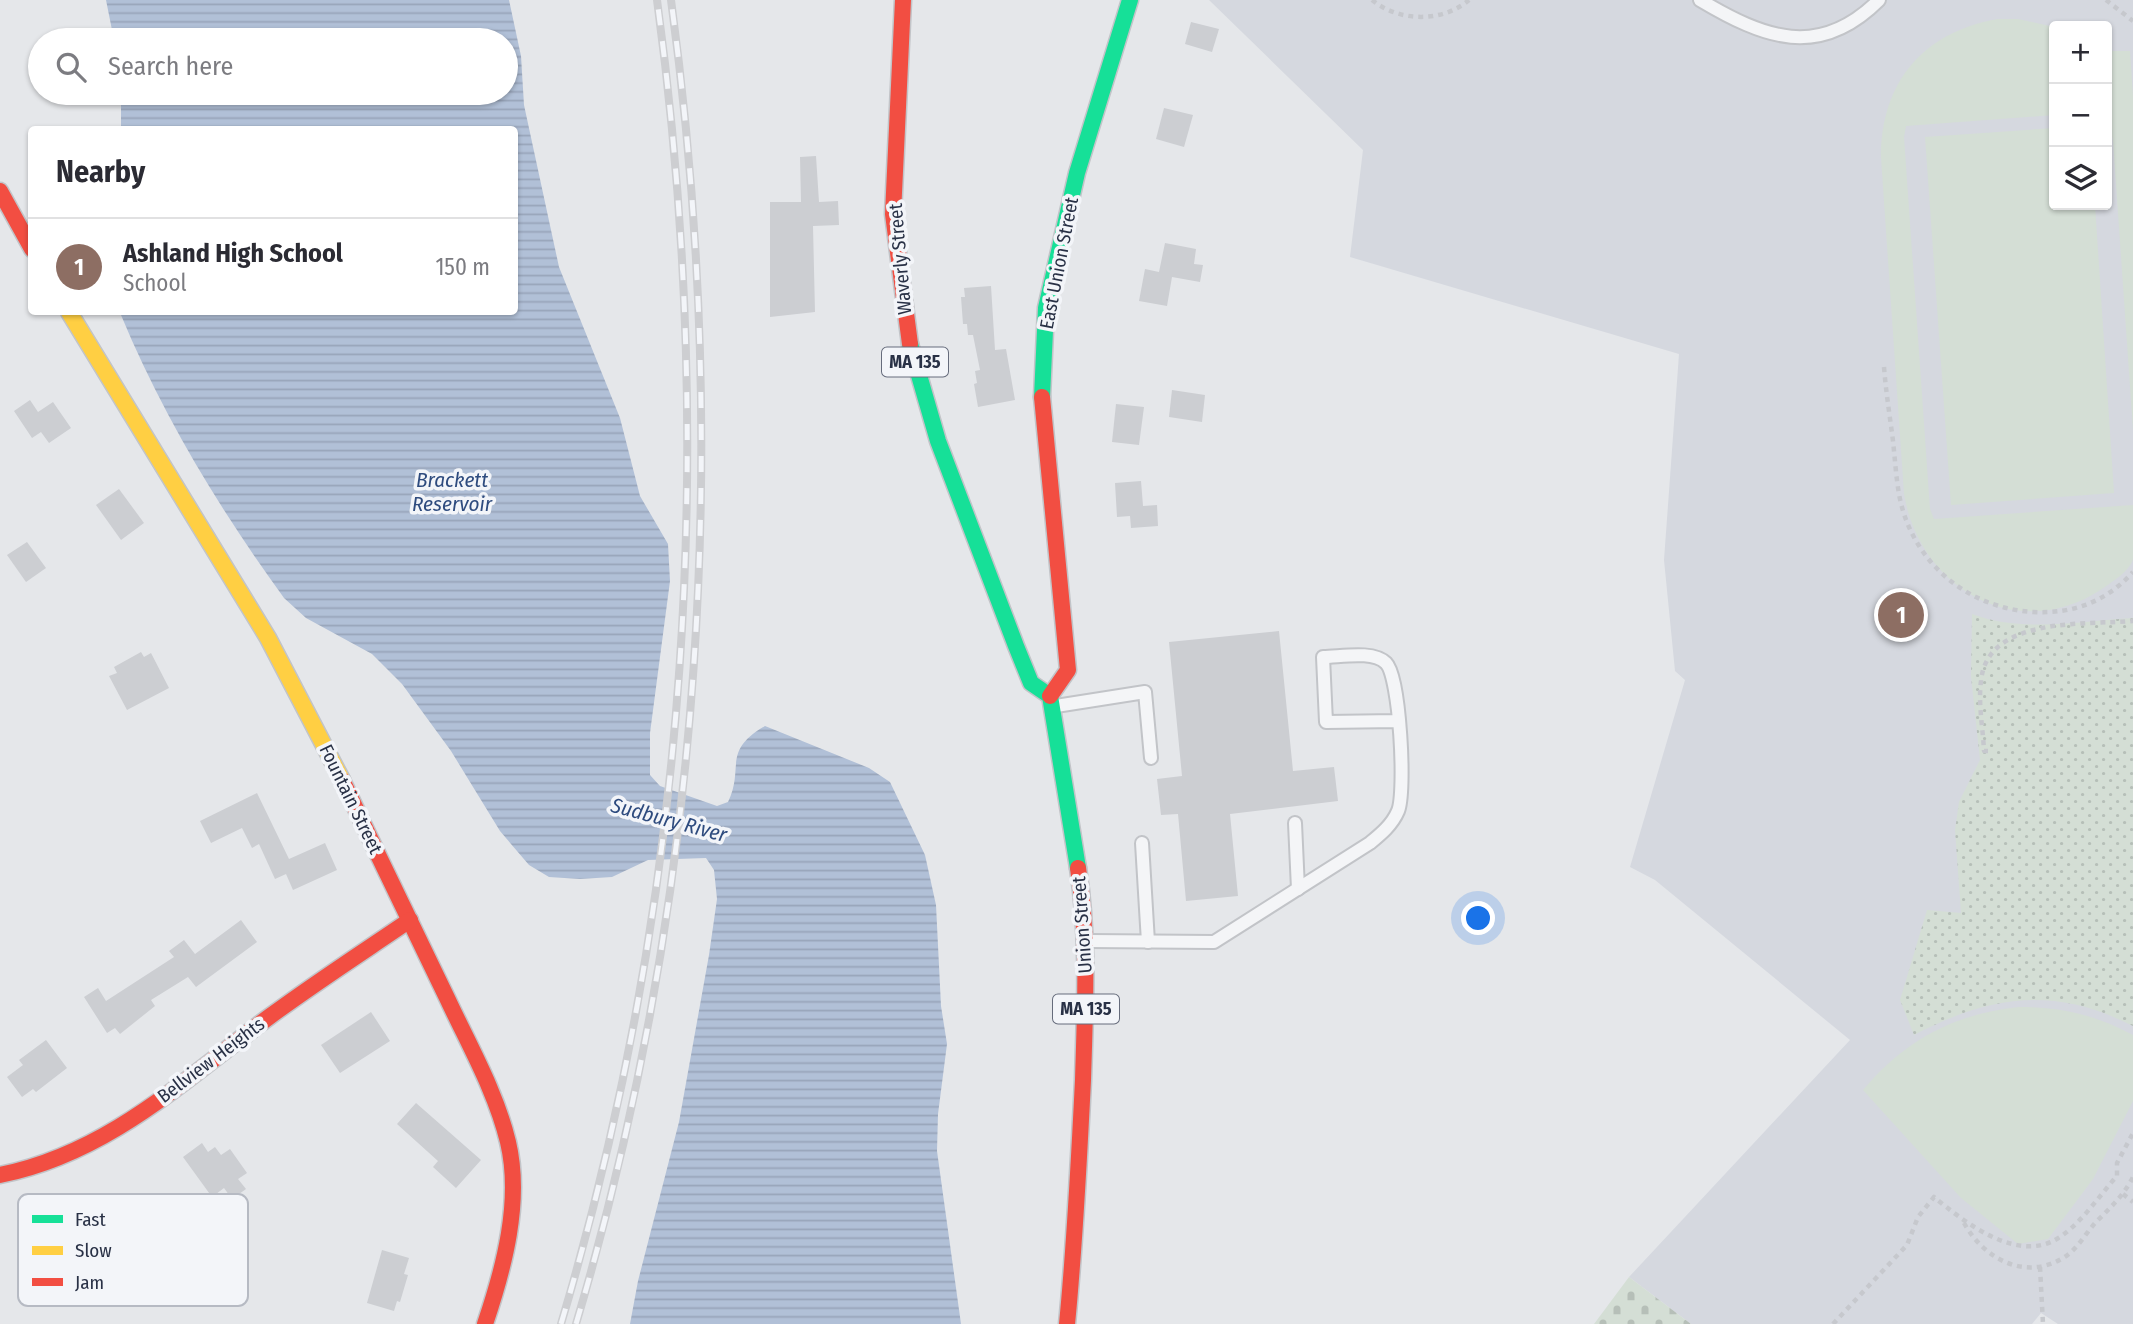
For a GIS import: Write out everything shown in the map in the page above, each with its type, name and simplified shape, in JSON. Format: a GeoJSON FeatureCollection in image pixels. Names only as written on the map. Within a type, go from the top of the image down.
{"type":"FeatureCollection","features":[{"type":"Feature","properties":{"kind":"street","name":"Waverly Street"},"geometry":{"type":"LineString","coordinates":[[903,0],[894,214],[909,340],[938,441],[1016,646],[1031,683],[1051,701]]}},
{"type":"Feature","properties":{"kind":"street","name":"East Union Street"},"geometry":{"type":"LineString","coordinates":[[1051,701],[1068,670],[1041,392],[1046,308],[1077,173],[1129,0]]}},
{"type":"Feature","properties":{"kind":"street"},"geometry":{"type":"LineString","coordinates":[[0,191],[28,242]]}},
{"type":"Feature","properties":{"kind":"street","name":"Fountain Street"},"geometry":{"type":"LineString","coordinates":[[71,315],[268,638],[410,920],[488,1084],[508,1142],[512,1180],[510,1225],[496,1292],[485,1324]]}},
{"type":"Feature","properties":{"kind":"street","name":"Union Street"},"geometry":{"type":"LineString","coordinates":[[1051,701],[1085,914],[1077,1225],[1067,1324]]}},
{"type":"Feature","properties":{"kind":"street","name":"Bellview Heights"},"geometry":{"type":"LineString","coordinates":[[0,1175],[28,1172],[77,1152],[118,1129],[308,988],[410,920]]}},
{"type":"Feature","properties":{"kind":"lane"},"geometry":{"type":"LineString","coordinates":[[1700,0],[1753,29],[1784,37],[1811,37],[1843,29],[1879,0]]}},
{"type":"Feature","properties":{"kind":"lane"},"geometry":{"type":"LineString","coordinates":[[1085,941],[1214,942],[1370,844],[1389,827],[1403,793],[1397,721],[1393,677],[1387,663],[1377,656],[1323,657],[1326,722],[1397,721]]}},
{"type":"Feature","properties":{"kind":"lane"},"geometry":{"type":"LineString","coordinates":[[1051,701],[1145,692],[1151,758]]}},
{"type":"Feature","properties":{"kind":"lane"},"geometry":{"type":"LineString","coordinates":[[1295,822],[1298,889]]}},
{"type":"Feature","properties":{"kind":"lane"},"geometry":{"type":"LineString","coordinates":[[1142,843],[1148,942]]}},
{"type":"Feature","properties":{"kind":"path"},"geometry":{"type":"LineString","coordinates":[[1373,0],[1390,12],[1421,17],[1452,11],[1469,0]]}},
{"type":"Feature","properties":{"kind":"path"},"geometry":{"type":"LineString","coordinates":[[2106,0],[2133,20]]}},
{"type":"Feature","properties":{"kind":"path"},"geometry":{"type":"LineString","coordinates":[[1884,367],[1899,496],[1912,535],[1923,553],[1948,580],[1990,605],[2043,612],[2071,610],[2091,604],[2110,594],[2133,572]]}},
{"type":"Feature","properties":{"kind":"path"},"geometry":{"type":"LineString","coordinates":[[1987,751],[1984,751],[1981,678],[1986,663],[2003,642],[2011,636],[2038,629],[2133,621]]}},
{"type":"Feature","properties":{"kind":"path"},"geometry":{"type":"LineString","coordinates":[[1964,1222],[2020,1247],[2050,1242],[2070,1228],[2117,1176],[2117,1163],[2133,1133]]}},
{"type":"Feature","properties":{"kind":"path"},"geometry":{"type":"LineString","coordinates":[[1833,1324],[1908,1245],[1918,1217],[1934,1197],[1964,1222],[1990,1253],[2006,1264],[2022,1269],[2040,1267],[2063,1258],[2123,1195],[2133,1177]]}},
{"type":"Feature","properties":{"kind":"path"},"geometry":{"type":"LineString","coordinates":[[2123,1195],[2133,1202]]}},
{"type":"Feature","properties":{"kind":"path"},"geometry":{"type":"LineString","coordinates":[[2040,1267],[2043,1324]]}},
{"type":"Feature","properties":{"kind":"shaded area"},"geometry":{"type":"Polygon","coordinates":[[[1209,0],[2133,0],[2133,1324],[2058,1324],[2041,1313],[2032,1324],[1691,1324],[1629,1277],[1850,1040],[1655,880],[1630,867],[1685,680],[1675,671],[1664,560],[1679,354],[1350,257],[1363,150],[1209,0]]]}},
{"type":"Feature","properties":{"kind":"green space"},"geometry":{"type":"Polygon","coordinates":[[[1998,19],[2018,19],[2049,26],[2049,115],[1906,126],[1904,137],[1930,509],[1934,519],[2133,505],[2133,559],[2128,568],[2102,589],[2070,605],[2038,611],[2007,609],[1978,598],[1952,581],[1930,557],[1914,528],[1904,494],[1881,158],[1883,131],[1898,84],[1911,65],[1928,49],[1948,36],[1998,19]]]}},
{"type":"Feature","properties":{"kind":"green space"},"geometry":{"type":"Polygon","coordinates":[[[2112,51],[2130,51],[2133,96],[2133,430],[2113,141],[2112,51]]]}},
{"type":"Feature","properties":{"kind":"green space"},"geometry":{"type":"Polygon","coordinates":[[[2049,128],[2049,210],[2095,210],[2114,493],[1951,505],[1925,137],[2049,128]]]}},
{"type":"Feature","properties":{"kind":"green space"},"geometry":{"type":"Polygon","coordinates":[[[1972,614],[1991,620],[2031,624],[2133,618],[2133,1026],[2104,1013],[2076,1005],[2023,1000],[1970,1011],[1914,1035],[1900,1000],[1927,910],[1961,913],[1955,830],[1959,802],[1980,760],[1971,677],[1972,614]]]}},
{"type":"Feature","properties":{"kind":"green space"},"geometry":{"type":"Polygon","coordinates":[[[2019,1007],[2078,1014],[2105,1022],[2133,1035],[2133,1101],[2093,1179],[2048,1239],[2018,1244],[1961,1198],[1863,1090],[1896,1057],[1932,1032],[1973,1016],[2019,1007]]]}},
{"type":"Feature","properties":{"kind":"green space"},"geometry":{"type":"Polygon","coordinates":[[[1629,1277],[1691,1324],[1594,1324],[1629,1277]]]}},
{"type":"Feature","properties":{"kind":"water","name":"Brackett Reservoir"},"geometry":{"type":"Polygon","coordinates":[[[106,0],[509,0],[515,28],[112,28],[106,0]]]}},
{"type":"Feature","properties":{"kind":"water","name":"Brackett Reservoir"},"geometry":{"type":"Polygon","coordinates":[[[518,42],[524,105],[559,267],[620,418],[640,496],[668,544],[670,581],[650,733],[650,775],[660,786],[717,806],[728,802],[733,790],[738,752],[751,735],[765,726],[869,768],[890,782],[925,855],[936,905],[941,1006],[947,1044],[938,1114],[937,1151],[961,1324],[630,1324],[638,1281],[679,1122],[717,899],[714,870],[706,858],[648,860],[612,877],[580,879],[549,877],[529,865],[500,831],[451,751],[402,684],[372,654],[306,618],[284,598],[237,531],[194,461],[137,353],[121,315],[518,315],[518,126],[121,126],[121,105],[518,105],[518,42]]]}},
{"type":"Feature","properties":{"kind":"building"},"geometry":{"type":"Polygon","coordinates":[[[1191,22],[1219,29],[1212,52],[1185,44],[1191,22]]]}},
{"type":"Feature","properties":{"kind":"building"},"geometry":{"type":"Polygon","coordinates":[[[1164,108],[1193,115],[1184,147],[1156,139],[1164,108]]]}},
{"type":"Feature","properties":{"kind":"building"},"geometry":{"type":"Polygon","coordinates":[[[816,156],[819,202],[838,201],[839,225],[813,226],[815,312],[770,317],[770,202],[801,202],[800,157],[816,156]]]}},
{"type":"Feature","properties":{"kind":"building"},"geometry":{"type":"Polygon","coordinates":[[[1165,243],[1196,249],[1194,264],[1203,265],[1200,282],[1172,277],[1167,306],[1139,301],[1145,269],[1159,272],[1165,243]]]}},
{"type":"Feature","properties":{"kind":"building"},"geometry":{"type":"Polygon","coordinates":[[[991,286],[995,350],[1006,349],[1015,400],[978,407],[974,384],[977,383],[975,371],[980,370],[973,335],[968,335],[967,324],[963,324],[961,297],[965,297],[964,288],[991,286]]]}},
{"type":"Feature","properties":{"kind":"building"},"geometry":{"type":"Polygon","coordinates":[[[1172,390],[1205,395],[1202,422],[1169,417],[1172,390]]]}},
{"type":"Feature","properties":{"kind":"building"},"geometry":{"type":"Polygon","coordinates":[[[30,400],[38,412],[53,402],[71,428],[49,443],[41,432],[32,438],[14,411],[30,400]]]}},
{"type":"Feature","properties":{"kind":"building"},"geometry":{"type":"Polygon","coordinates":[[[1116,404],[1144,407],[1139,445],[1112,442],[1116,404]]]}},
{"type":"Feature","properties":{"kind":"building"},"geometry":{"type":"Polygon","coordinates":[[[1141,481],[1143,506],[1157,505],[1158,526],[1131,528],[1130,516],[1117,517],[1115,483],[1141,481]]]}},
{"type":"Feature","properties":{"kind":"building"},"geometry":{"type":"Polygon","coordinates":[[[119,489],[144,523],[121,540],[96,505],[119,489]]]}},
{"type":"Feature","properties":{"kind":"building"},"geometry":{"type":"Polygon","coordinates":[[[27,542],[46,568],[26,582],[7,555],[27,542]]]}},
{"type":"Feature","properties":{"kind":"building"},"geometry":{"type":"Polygon","coordinates":[[[1279,631],[1293,771],[1334,767],[1338,801],[1230,814],[1238,896],[1186,901],[1178,814],[1161,815],[1157,779],[1182,776],[1169,642],[1279,631]]]}},
{"type":"Feature","properties":{"kind":"building"},"geometry":{"type":"Polygon","coordinates":[[[141,652],[144,657],[151,653],[169,688],[127,710],[109,676],[117,673],[114,667],[141,652]]]}},
{"type":"Feature","properties":{"kind":"building"},"geometry":{"type":"Polygon","coordinates":[[[257,793],[289,859],[325,843],[337,870],[293,890],[286,874],[275,879],[259,844],[252,848],[242,828],[211,843],[200,821],[257,793]]]}},
{"type":"Feature","properties":{"kind":"building"},"geometry":{"type":"Polygon","coordinates":[[[241,920],[257,942],[196,987],[188,977],[151,1000],[155,1006],[120,1034],[115,1028],[107,1033],[84,997],[98,988],[106,1001],[174,957],[169,951],[184,940],[195,954],[241,920]]]}},
{"type":"Feature","properties":{"kind":"building"},"geometry":{"type":"Polygon","coordinates":[[[371,1012],[390,1041],[340,1073],[321,1045],[371,1012]]]}},
{"type":"Feature","properties":{"kind":"building"},"geometry":{"type":"Polygon","coordinates":[[[46,1040],[67,1068],[36,1092],[33,1089],[22,1097],[7,1077],[23,1065],[19,1060],[46,1040]]]}},
{"type":"Feature","properties":{"kind":"building"},"geometry":{"type":"Polygon","coordinates":[[[416,1103],[481,1160],[456,1188],[433,1167],[438,1161],[397,1124],[416,1103]]]}},
{"type":"Feature","properties":{"kind":"building"},"geometry":{"type":"Polygon","coordinates":[[[202,1143],[208,1152],[215,1147],[221,1155],[230,1149],[247,1173],[238,1179],[246,1189],[239,1194],[228,1194],[224,1188],[216,1194],[210,1194],[183,1157],[202,1143]]]}},
{"type":"Feature","properties":{"kind":"building"},"geometry":{"type":"Polygon","coordinates":[[[382,1250],[409,1258],[404,1274],[408,1275],[400,1302],[397,1301],[394,1311],[367,1303],[382,1250]]]}},
{"type":"Feature","properties":{"kind":"railway"},"geometry":{"type":"LineString","coordinates":[[561,1324],[604,1162],[638,998],[663,833],[680,667],[687,500],[685,333],[675,166],[657,0]]}},
{"type":"Feature","properties":{"kind":"railway"},"geometry":{"type":"LineString","coordinates":[[576,1324],[619,1162],[653,999],[678,834],[694,667],[701,500],[699,333],[689,166],[671,0]]}},
{"type":"Feature","properties":{"kind":"traffic: fast"},"geometry":{"type":"LineString","coordinates":[[1042,397],[1046,308],[1077,173],[1130,0]]}},
{"type":"Feature","properties":{"kind":"traffic: fast"},"geometry":{"type":"LineString","coordinates":[[910,344],[938,441],[1016,646],[1031,683],[1050,696],[1078,868]]}},
{"type":"Feature","properties":{"kind":"traffic: slow"},"geometry":{"type":"LineString","coordinates":[[71,315],[268,638],[342,780]]}},
{"type":"Feature","properties":{"kind":"traffic: jam"},"geometry":{"type":"LineString","coordinates":[[903,0],[893,214],[910,344]]}},
{"type":"Feature","properties":{"kind":"traffic: jam"},"geometry":{"type":"LineString","coordinates":[[0,191],[28,242]]}},
{"type":"Feature","properties":{"kind":"traffic: jam"},"geometry":{"type":"LineString","coordinates":[[1042,397],[1068,670],[1050,696]]}},
{"type":"Feature","properties":{"kind":"traffic: jam"},"geometry":{"type":"LineString","coordinates":[[342,780],[481,1069],[497,1105],[508,1142],[512,1164],[512,1211],[499,1280],[485,1324]]}},
{"type":"Feature","properties":{"kind":"traffic: jam"},"geometry":{"type":"LineString","coordinates":[[1067,1324],[1077,1202],[1085,1027],[1085,948],[1078,868]]}},
{"type":"Feature","properties":{"kind":"traffic: jam"},"geometry":{"type":"LineString","coordinates":[[0,1175],[39,1165],[75,1150],[143,1112],[269,1017],[410,920]]}},
{"type":"Feature","properties":{"kind":"place","name":"Ashland High School"},"geometry":{"type":"Point","coordinates":[1901,615]}},
{"type":"Feature","properties":{"kind":"water label","name":"Sudbury River"},"geometry":{"type":"Point","coordinates":[669,820]}}]}
